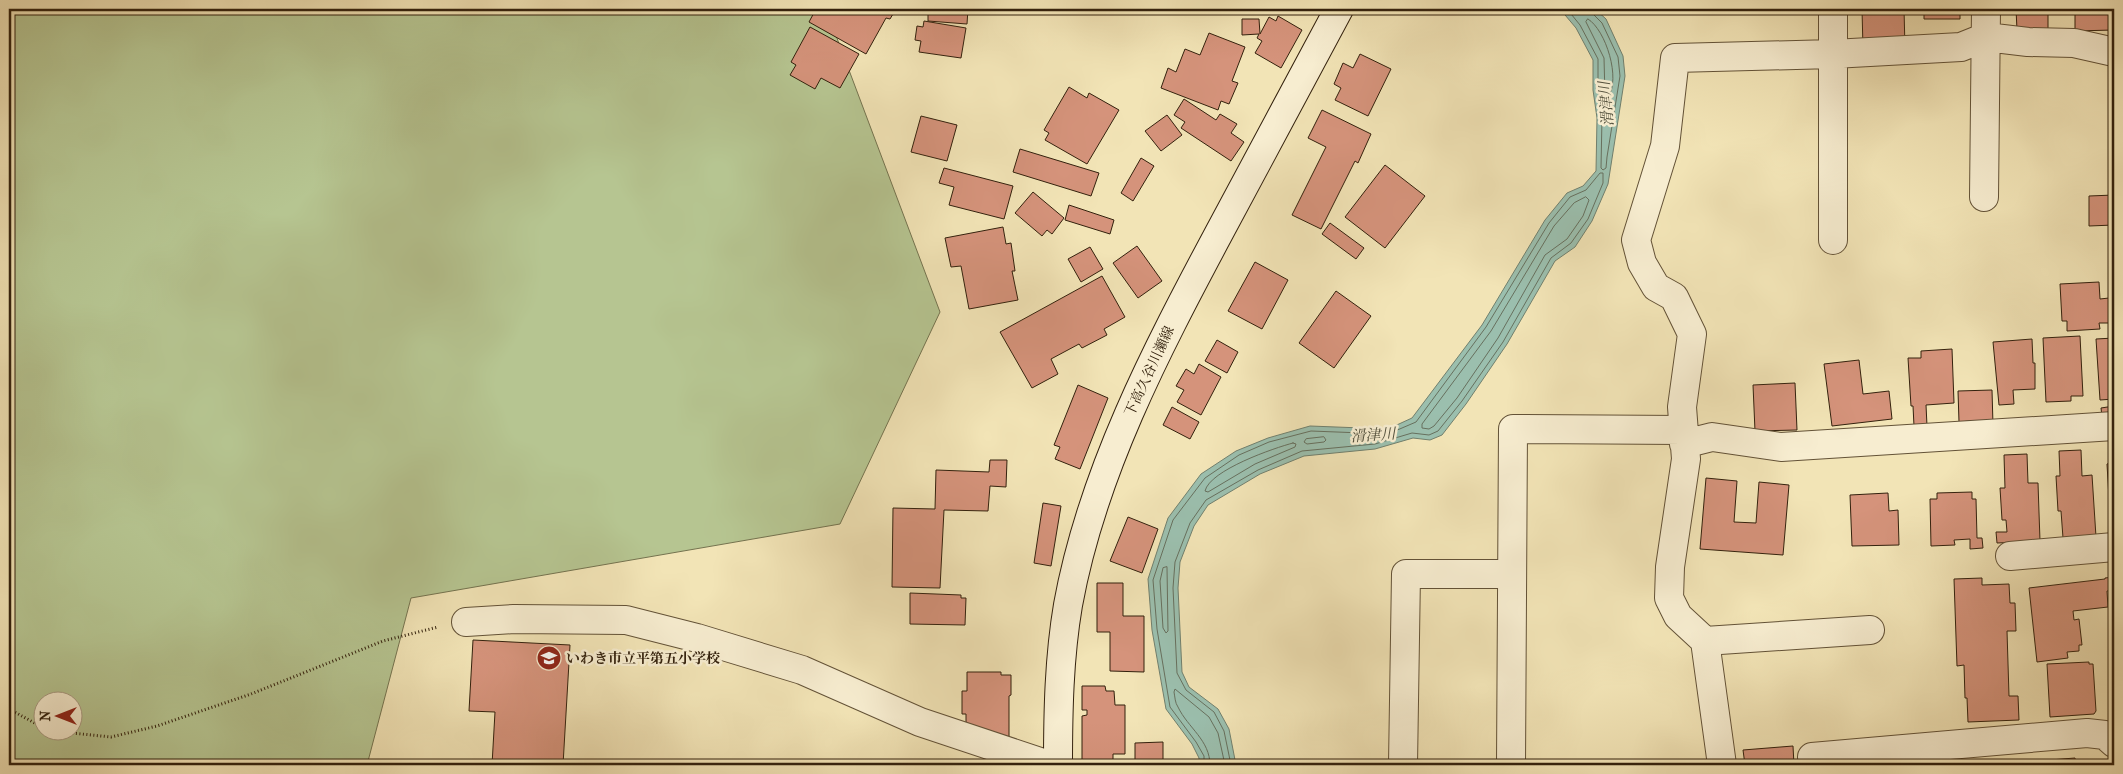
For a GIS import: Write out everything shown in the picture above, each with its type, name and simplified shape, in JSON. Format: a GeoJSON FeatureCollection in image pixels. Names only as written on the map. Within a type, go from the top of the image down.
{"type":"FeatureCollection","features":[{"type":"Feature","properties":{"kind":"street","name":"下高久谷川瀬線"},"geometry":{"type":"LineString","coordinates":[[1058,765],[1059,686],[1068,605],[1086,533],[1109,462],[1144,376],[1339,9]]}},
{"type":"Feature","properties":{"kind":"street"},"geometry":{"type":"LineString","coordinates":[[1832,240],[1833,9]]}},
{"type":"Feature","properties":{"kind":"street"},"geometry":{"type":"LineString","coordinates":[[1984,197],[1986,9]]}},
{"type":"Feature","properties":{"kind":"street"},"geometry":{"type":"LineString","coordinates":[[1722,765],[1705,641],[1678,616],[1669,598],[1670,567],[1686,459],[1682,407],[1692,334],[1674,297],[1656,286],[1642,263],[1636,240],[1665,146],[1675,58],[1833,54],[1961,47],[1986,37],[2028,42],[2074,43],[2114,52]]}},
{"type":"Feature","properties":{"kind":"street"},"geometry":{"type":"LineString","coordinates":[[1511,765],[1513,429],[1712,437],[1781,446],[2114,426]]}},
{"type":"Feature","properties":{"kind":"street"},"geometry":{"type":"LineString","coordinates":[[2010,556],[2114,547]]}},
{"type":"Feature","properties":{"kind":"street"},"geometry":{"type":"LineString","coordinates":[[1403,765],[1406,574],[1512,574]]}},
{"type":"Feature","properties":{"kind":"street"},"geometry":{"type":"LineString","coordinates":[[466,622],[514,619],[626,620],[697,638],[802,670],[920,722],[1049,765]]}},
{"type":"Feature","properties":{"kind":"street"},"geometry":{"type":"LineString","coordinates":[[1705,641],[1870,630]]}},
{"type":"Feature","properties":{"kind":"street"},"geometry":{"type":"LineString","coordinates":[[1812,757],[2087,732],[2105,735],[2114,744]]}},
{"type":"Feature","properties":{"kind":"path"},"geometry":{"type":"LineString","coordinates":[[82,734],[111,737],[157,726],[251,694],[383,641],[428,629],[466,622]]}},
{"type":"Feature","properties":{"kind":"path"},"geometry":{"type":"LineString","coordinates":[[9,709],[32,722]]}},
{"type":"Feature","properties":{"kind":"green space"},"geometry":{"type":"Polygon","coordinates":[[[9,9],[826,9],[940,312],[840,524],[411,598],[367,765],[9,765],[9,9]]]}},
{"type":"Feature","properties":{"kind":"water","name":"滑津川"},"geometry":{"type":"Polygon","coordinates":[[[1560,9],[1595,9],[1606,19],[1623,56],[1625,76],[1608,184],[1592,221],[1575,247],[1555,261],[1507,344],[1466,404],[1442,435],[1430,440],[1413,438],[1375,449],[1304,456],[1260,474],[1208,505],[1194,526],[1180,562],[1178,588],[1182,672],[1189,687],[1218,709],[1229,729],[1236,765],[1199,765],[1199,758],[1192,744],[1166,709],[1152,630],[1148,579],[1168,518],[1201,474],[1236,451],[1268,438],[1310,426],[1388,429],[1412,418],[1482,325],[1545,220],[1567,193],[1583,186],[1596,171],[1597,118],[1593,90],[1593,60],[1576,28],[1560,9]]]}},
{"type":"Feature","properties":{"kind":"building"},"geometry":{"type":"Polygon","coordinates":[[[816,9],[896,9],[890,19],[886,18],[866,54],[809,22],[816,9]]]}},
{"type":"Feature","properties":{"kind":"building"},"geometry":{"type":"Polygon","coordinates":[[[924,9],[968,9],[967,24],[928,21],[928,12],[924,12],[924,9]]]}},
{"type":"Feature","properties":{"kind":"building"},"geometry":{"type":"Polygon","coordinates":[[[1862,9],[1904,9],[1905,48],[1863,49],[1862,9]]]}},
{"type":"Feature","properties":{"kind":"building"},"geometry":{"type":"Polygon","coordinates":[[[1924,9],[1960,9],[1960,19],[1924,19],[1924,9]]]}},
{"type":"Feature","properties":{"kind":"building"},"geometry":{"type":"Polygon","coordinates":[[[2016,9],[2048,9],[2048,29],[2017,30],[2016,9]]]}},
{"type":"Feature","properties":{"kind":"building"},"geometry":{"type":"Polygon","coordinates":[[[2075,9],[2113,9],[2113,30],[2075,31],[2075,9]]]}},
{"type":"Feature","properties":{"kind":"building"},"geometry":{"type":"Polygon","coordinates":[[[1278,16],[1302,30],[1281,68],[1255,53],[1262,41],[1257,38],[1259,34],[1242,35],[1242,19],[1259,19],[1260,34],[1269,17],[1276,21],[1278,16]]]}},
{"type":"Feature","properties":{"kind":"building"},"geometry":{"type":"Polygon","coordinates":[[[924,21],[966,28],[961,58],[919,52],[921,41],[915,40],[917,26],[923,27],[924,21]]]}},
{"type":"Feature","properties":{"kind":"building"},"geometry":{"type":"Polygon","coordinates":[[[810,27],[859,54],[840,88],[821,78],[815,89],[790,75],[796,65],[791,62],[810,27]]]}},
{"type":"Feature","properties":{"kind":"building"},"geometry":{"type":"Polygon","coordinates":[[[1209,33],[1245,47],[1232,81],[1238,83],[1229,104],[1221,101],[1218,110],[1161,88],[1168,68],[1176,72],[1185,49],[1200,55],[1209,33]]]}},
{"type":"Feature","properties":{"kind":"building"},"geometry":{"type":"Polygon","coordinates":[[[1360,54],[1391,69],[1368,116],[1335,100],[1341,88],[1334,84],[1343,63],[1353,68],[1360,54]]]}},
{"type":"Feature","properties":{"kind":"building"},"geometry":{"type":"Polygon","coordinates":[[[1069,87],[1087,98],[1089,93],[1119,110],[1087,164],[1045,140],[1049,133],[1044,130],[1069,87]]]}},
{"type":"Feature","properties":{"kind":"building"},"geometry":{"type":"Polygon","coordinates":[[[1184,99],[1216,120],[1220,114],[1237,124],[1231,133],[1244,142],[1231,161],[1181,128],[1185,122],[1174,115],[1184,99]]]}},
{"type":"Feature","properties":{"kind":"building"},"geometry":{"type":"Polygon","coordinates":[[[1322,110],[1371,134],[1358,163],[1355,161],[1321,229],[1292,215],[1326,147],[1308,138],[1322,110]]]}},
{"type":"Feature","properties":{"kind":"building"},"geometry":{"type":"Polygon","coordinates":[[[1167,115],[1182,135],[1161,151],[1145,131],[1167,115]]]}},
{"type":"Feature","properties":{"kind":"building"},"geometry":{"type":"Polygon","coordinates":[[[921,116],[957,125],[947,161],[911,152],[921,116]]]}},
{"type":"Feature","properties":{"kind":"building"},"geometry":{"type":"Polygon","coordinates":[[[1020,149],[1099,173],[1091,196],[1013,172],[1020,149]]]}},
{"type":"Feature","properties":{"kind":"building"},"geometry":{"type":"Polygon","coordinates":[[[1141,158],[1154,166],[1133,201],[1121,193],[1141,158]]]}},
{"type":"Feature","properties":{"kind":"building"},"geometry":{"type":"Polygon","coordinates":[[[1385,165],[1425,196],[1385,248],[1345,217],[1385,165]]]}},
{"type":"Feature","properties":{"kind":"building"},"geometry":{"type":"Polygon","coordinates":[[[944,168],[1013,186],[1004,219],[949,205],[954,187],[939,183],[944,168]]]}},
{"type":"Feature","properties":{"kind":"building"},"geometry":{"type":"Polygon","coordinates":[[[1033,192],[1064,218],[1052,234],[1047,230],[1042,236],[1015,213],[1033,192]]]}},
{"type":"Feature","properties":{"kind":"building"},"geometry":{"type":"Polygon","coordinates":[[[2114,195],[2114,225],[2089,226],[2089,196],[2114,195]]]}},
{"type":"Feature","properties":{"kind":"building"},"geometry":{"type":"Polygon","coordinates":[[[1069,205],[1114,220],[1110,234],[1065,220],[1069,205]]]}},
{"type":"Feature","properties":{"kind":"building"},"geometry":{"type":"Polygon","coordinates":[[[1330,223],[1364,248],[1356,259],[1322,234],[1330,223]]]}},
{"type":"Feature","properties":{"kind":"building"},"geometry":{"type":"Polygon","coordinates":[[[1003,227],[1006,244],[1011,243],[1015,271],[1012,271],[1018,300],[969,309],[961,266],[951,267],[945,238],[1003,227]]]}},
{"type":"Feature","properties":{"kind":"building"},"geometry":{"type":"Polygon","coordinates":[[[1137,246],[1162,281],[1138,298],[1113,263],[1137,246]]]}},
{"type":"Feature","properties":{"kind":"building"},"geometry":{"type":"Polygon","coordinates":[[[1090,247],[1103,269],[1081,282],[1068,259],[1090,247]]]}},
{"type":"Feature","properties":{"kind":"building"},"geometry":{"type":"Polygon","coordinates":[[[1255,262],[1288,280],[1262,329],[1228,311],[1255,262]]]}},
{"type":"Feature","properties":{"kind":"building"},"geometry":{"type":"Polygon","coordinates":[[[1102,276],[1125,317],[1104,329],[1107,335],[1082,348],[1079,344],[1051,359],[1058,374],[1032,388],[1000,332],[1102,276]]]}},
{"type":"Feature","properties":{"kind":"building"},"geometry":{"type":"Polygon","coordinates":[[[2099,282],[2100,299],[2109,298],[2110,323],[2099,323],[2100,329],[2067,331],[2067,321],[2062,321],[2060,284],[2099,282]]]}},
{"type":"Feature","properties":{"kind":"building"},"geometry":{"type":"Polygon","coordinates":[[[1336,291],[1371,316],[1334,368],[1299,343],[1336,291]]]}},
{"type":"Feature","properties":{"kind":"building"},"geometry":{"type":"Polygon","coordinates":[[[2080,336],[2083,396],[2071,396],[2071,401],[2046,402],[2043,338],[2080,336]]]}},
{"type":"Feature","properties":{"kind":"building"},"geometry":{"type":"Polygon","coordinates":[[[2114,338],[2114,399],[2100,400],[2096,339],[2114,338]]]}},
{"type":"Feature","properties":{"kind":"building"},"geometry":{"type":"Polygon","coordinates":[[[2032,339],[2033,363],[2035,363],[2035,389],[2013,390],[2014,404],[1999,405],[1993,342],[2032,339]]]}},
{"type":"Feature","properties":{"kind":"building"},"geometry":{"type":"Polygon","coordinates":[[[1217,340],[1238,352],[1227,373],[1205,361],[1217,340]]]}},
{"type":"Feature","properties":{"kind":"building"},"geometry":{"type":"Polygon","coordinates":[[[1952,349],[1954,403],[1926,405],[1927,426],[1914,426],[1908,358],[1921,358],[1921,351],[1952,349]]]}},
{"type":"Feature","properties":{"kind":"building"},"geometry":{"type":"Polygon","coordinates":[[[1859,360],[1863,394],[1889,391],[1892,419],[1832,426],[1824,364],[1859,360]]]}},
{"type":"Feature","properties":{"kind":"building"},"geometry":{"type":"Polygon","coordinates":[[[1199,364],[1221,377],[1201,415],[1177,402],[1184,390],[1176,386],[1186,369],[1194,374],[1199,364]]]}},
{"type":"Feature","properties":{"kind":"building"},"geometry":{"type":"Polygon","coordinates":[[[1795,383],[1797,430],[1755,431],[1753,385],[1795,383]]]}},
{"type":"Feature","properties":{"kind":"building"},"geometry":{"type":"Polygon","coordinates":[[[1078,385],[1108,398],[1080,469],[1055,459],[1060,447],[1054,445],[1078,385]]]}},
{"type":"Feature","properties":{"kind":"building"},"geometry":{"type":"Polygon","coordinates":[[[1992,390],[1993,425],[1970,426],[1970,421],[1959,422],[1958,391],[1992,390]]]}},
{"type":"Feature","properties":{"kind":"building"},"geometry":{"type":"Polygon","coordinates":[[[2114,406],[2114,424],[2103,425],[2101,408],[2114,406]]]}},
{"type":"Feature","properties":{"kind":"building"},"geometry":{"type":"Polygon","coordinates":[[[1172,407],[1199,422],[1190,439],[1163,425],[1172,407]]]}},
{"type":"Feature","properties":{"kind":"building"},"geometry":{"type":"Polygon","coordinates":[[[2114,445],[2114,534],[2113,515],[2110,515],[2107,464],[2110,463],[2109,446],[2114,445]]]}},
{"type":"Feature","properties":{"kind":"building"},"geometry":{"type":"Polygon","coordinates":[[[2081,450],[2082,476],[2092,475],[2096,537],[2063,538],[2061,511],[2058,511],[2056,476],[2060,476],[2059,451],[2081,450]]]}},
{"type":"Feature","properties":{"kind":"building"},"geometry":{"type":"Polygon","coordinates":[[[2027,454],[2028,483],[2038,483],[2040,541],[1997,543],[1996,532],[2007,532],[2006,520],[2002,520],[2000,488],[2005,488],[2004,455],[2027,454]]]}},
{"type":"Feature","properties":{"kind":"building"},"geometry":{"type":"Polygon","coordinates":[[[990,460],[1007,460],[1006,487],[990,486],[988,511],[944,510],[940,588],[892,587],[893,508],[935,509],[936,470],[989,472],[990,460]]]}},
{"type":"Feature","properties":{"kind":"building"},"geometry":{"type":"Polygon","coordinates":[[[1706,478],[1737,481],[1734,522],[1756,523],[1759,482],[1789,485],[1783,555],[1700,549],[1706,478]]]}},
{"type":"Feature","properties":{"kind":"building"},"geometry":{"type":"Polygon","coordinates":[[[1972,492],[1972,499],[1976,499],[1977,538],[1982,538],[1983,548],[1970,549],[1970,539],[1954,540],[1955,545],[1931,546],[1930,499],[1937,499],[1937,493],[1972,492]]]}},
{"type":"Feature","properties":{"kind":"building"},"geometry":{"type":"Polygon","coordinates":[[[1888,493],[1889,511],[1898,510],[1899,545],[1852,546],[1850,495],[1888,493]]]}},
{"type":"Feature","properties":{"kind":"building"},"geometry":{"type":"Polygon","coordinates":[[[1043,503],[1061,506],[1051,566],[1034,563],[1043,503]]]}},
{"type":"Feature","properties":{"kind":"building"},"geometry":{"type":"Polygon","coordinates":[[[1128,517],[1158,529],[1142,573],[1110,561],[1128,517]]]}},
{"type":"Feature","properties":{"kind":"building"},"geometry":{"type":"Polygon","coordinates":[[[2114,577],[2114,590],[2107,591],[2108,607],[2073,611],[2074,620],[2079,619],[2082,645],[2079,645],[2079,651],[2067,652],[2068,658],[2037,662],[2029,588],[2114,577]]]}},
{"type":"Feature","properties":{"kind":"building"},"geometry":{"type":"Polygon","coordinates":[[[1982,578],[1982,585],[2009,584],[2010,603],[2015,603],[2016,631],[2007,631],[2009,696],[2018,696],[2019,720],[1968,722],[1964,665],[1957,666],[1954,579],[1982,578]]]}},
{"type":"Feature","properties":{"kind":"building"},"geometry":{"type":"Polygon","coordinates":[[[1097,583],[1123,583],[1123,616],[1144,616],[1144,672],[1110,671],[1110,632],[1097,632],[1097,583]]]}},
{"type":"Feature","properties":{"kind":"building"},"geometry":{"type":"Polygon","coordinates":[[[910,593],[961,595],[961,598],[966,598],[965,625],[910,624],[910,593]]]}},
{"type":"Feature","properties":{"kind":"building"},"geometry":{"type":"Polygon","coordinates":[[[473,640],[570,645],[563,765],[492,765],[495,712],[469,711],[473,640]]]}},
{"type":"Feature","properties":{"kind":"building"},"geometry":{"type":"Polygon","coordinates":[[[2089,662],[2089,664],[2093,664],[2096,711],[2094,714],[2050,717],[2047,664],[2089,662]]]}},
{"type":"Feature","properties":{"kind":"building"},"geometry":{"type":"Polygon","coordinates":[[[2114,664],[2114,691],[2109,665],[2114,664]]]}},
{"type":"Feature","properties":{"kind":"building"},"geometry":{"type":"Polygon","coordinates":[[[967,672],[1001,672],[1001,675],[1011,675],[1009,737],[969,737],[966,728],[966,714],[962,714],[962,691],[967,691],[967,672]]]}},
{"type":"Feature","properties":{"kind":"building"},"geometry":{"type":"Polygon","coordinates":[[[1082,686],[1105,686],[1106,691],[1114,691],[1115,705],[1125,705],[1125,754],[1113,754],[1113,765],[1082,765],[1082,716],[1087,715],[1087,710],[1082,710],[1082,686]]]}},
{"type":"Feature","properties":{"kind":"building"},"geometry":{"type":"Polygon","coordinates":[[[1163,742],[1163,765],[1135,765],[1135,743],[1163,742]]]}},
{"type":"Feature","properties":{"kind":"building"},"geometry":{"type":"Polygon","coordinates":[[[1793,746],[1794,765],[1745,765],[1743,750],[1793,746]]]}},
{"type":"Feature","properties":{"kind":"building"},"geometry":{"type":"Polygon","coordinates":[[[2075,758],[2076,765],[2025,765],[2025,762],[2075,758]]]}},
{"type":"Feature","properties":{"kind":"place","name":"いわき市立平第五小学校"},"geometry":{"type":"Point","coordinates":[549,658]}}]}
